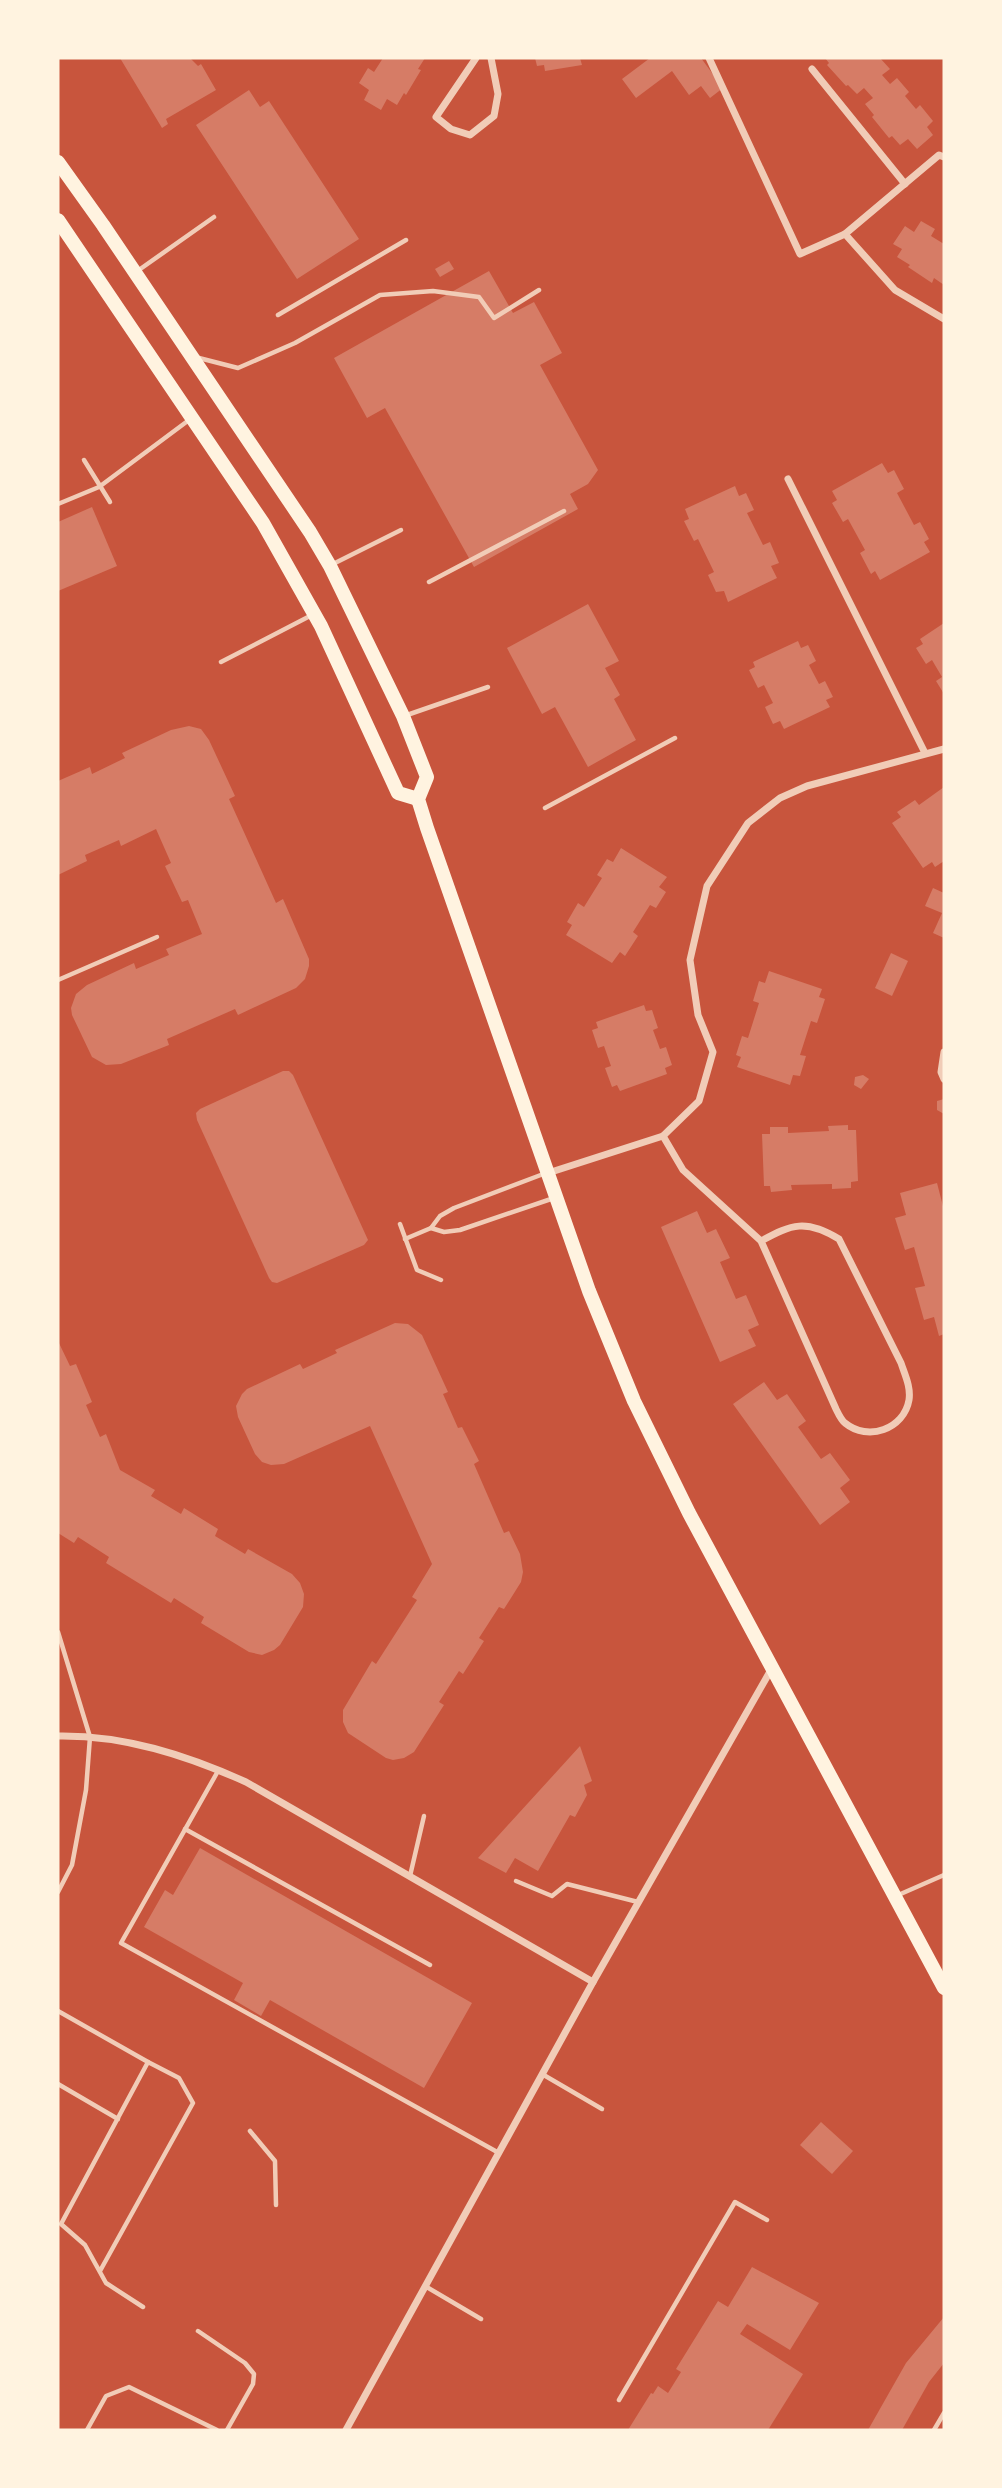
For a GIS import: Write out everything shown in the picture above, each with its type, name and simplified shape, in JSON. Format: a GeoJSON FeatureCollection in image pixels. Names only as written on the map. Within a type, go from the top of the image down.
{"type":"FeatureCollection","features":[{"type":"Feature","properties":{"kind":"main road"},"geometry":{"type":"LineString","coordinates":[[58,162],[310,532],[330,566],[403,716],[427,777],[418,799],[589,1291],[634,1401],[689,1513],[944,1988]]}},
{"type":"Feature","properties":{"kind":"main road"},"geometry":{"type":"LineString","coordinates":[[58,220],[62,237],[193,418],[263,523],[314,613],[398,793],[418,799]]}},
{"type":"Feature","properties":{"kind":"street"},"geometry":{"type":"LineString","coordinates":[[476,58],[436,117],[451,129],[470,135],[494,116],[498,94],[491,58]]}},
{"type":"Feature","properties":{"kind":"street"},"geometry":{"type":"LineString","coordinates":[[709,58],[800,254],[845,234],[939,155],[944,157]]}},
{"type":"Feature","properties":{"kind":"street"},"geometry":{"type":"LineString","coordinates":[[812,69],[905,184]]}},
{"type":"Feature","properties":{"kind":"street"},"geometry":{"type":"LineString","coordinates":[[845,234],[895,290],[944,319]]}},
{"type":"Feature","properties":{"kind":"street"},"geometry":{"type":"LineString","coordinates":[[788,478],[925,753]]}},
{"type":"Feature","properties":{"kind":"street"},"geometry":{"type":"LineString","coordinates":[[547,1173],[663,1136],[699,1101],[713,1052],[698,1015],[690,960],[707,886],[748,823],[780,798],[807,786],[944,749]]}},
{"type":"Feature","properties":{"kind":"street"},"geometry":{"type":"LineString","coordinates":[[944,1052],[941,1072],[944,1079]]}},
{"type":"Feature","properties":{"kind":"street"},"geometry":{"type":"LineString","coordinates":[[663,1136],[683,1170],[761,1241],[844,1423],[873,1432],[889,1429],[905,1411],[909,1400],[909,1384],[839,1239],[825,1230],[789,1226],[761,1241]]}},
{"type":"Feature","properties":{"kind":"street"},"geometry":{"type":"LineString","coordinates":[[346,2430],[593,1982],[772,1668]]}},
{"type":"Feature","properties":{"kind":"street"},"geometry":{"type":"LineString","coordinates":[[58,1735],[152,1747],[246,1782],[593,1982]]}},
{"type":"Feature","properties":{"kind":"lane"},"geometry":{"type":"LineString","coordinates":[[135,272],[214,217]]}},
{"type":"Feature","properties":{"kind":"lane"},"geometry":{"type":"LineString","coordinates":[[278,315],[406,240]]}},
{"type":"Feature","properties":{"kind":"lane"},"geometry":{"type":"LineString","coordinates":[[193,357],[238,368],[295,344],[380,295],[433,291],[479,298],[494,318],[539,290]]}},
{"type":"Feature","properties":{"kind":"lane"},"geometry":{"type":"LineString","coordinates":[[58,504],[99,486],[193,418]]}},
{"type":"Feature","properties":{"kind":"lane"},"geometry":{"type":"LineString","coordinates":[[85,460],[110,502]]}},
{"type":"Feature","properties":{"kind":"lane"},"geometry":{"type":"LineString","coordinates":[[429,582],[564,511]]}},
{"type":"Feature","properties":{"kind":"lane"},"geometry":{"type":"LineString","coordinates":[[330,566],[401,530]]}},
{"type":"Feature","properties":{"kind":"lane"},"geometry":{"type":"LineString","coordinates":[[221,662],[314,613]]}},
{"type":"Feature","properties":{"kind":"lane"},"geometry":{"type":"LineString","coordinates":[[403,716],[488,687]]}},
{"type":"Feature","properties":{"kind":"lane"},"geometry":{"type":"LineString","coordinates":[[545,808],[676,738]]}},
{"type":"Feature","properties":{"kind":"lane"},"geometry":{"type":"LineString","coordinates":[[58,980],[157,937]]}},
{"type":"Feature","properties":{"kind":"lane"},"geometry":{"type":"LineString","coordinates":[[405,1239],[432,1228],[440,1216],[454,1208],[547,1173]]}},
{"type":"Feature","properties":{"kind":"lane"},"geometry":{"type":"LineString","coordinates":[[432,1228],[444,1232],[460,1230],[556,1197]]}},
{"type":"Feature","properties":{"kind":"lane"},"geometry":{"type":"LineString","coordinates":[[400,1224],[417,1270],[441,1280]]}},
{"type":"Feature","properties":{"kind":"lane"},"geometry":{"type":"LineString","coordinates":[[58,1632],[90,1737],[86,1790],[72,1865],[60,1882],[58,1892]]}},
{"type":"Feature","properties":{"kind":"lane"},"geometry":{"type":"LineString","coordinates":[[219,1770],[121,1943],[499,2153]]}},
{"type":"Feature","properties":{"kind":"lane"},"geometry":{"type":"LineString","coordinates":[[409,1877],[424,1816]]}},
{"type":"Feature","properties":{"kind":"lane"},"geometry":{"type":"LineString","coordinates":[[185,1829],[430,1965]]}},
{"type":"Feature","properties":{"kind":"lane"},"geometry":{"type":"LineString","coordinates":[[895,1896],[944,1875]]}},
{"type":"Feature","properties":{"kind":"lane"},"geometry":{"type":"LineString","coordinates":[[516,1881],[552,1896],[567,1884],[638,1902]]}},
{"type":"Feature","properties":{"kind":"lane"},"geometry":{"type":"LineString","coordinates":[[58,2011],[179,2078],[193,2103],[100,2272]]}},
{"type":"Feature","properties":{"kind":"lane"},"geometry":{"type":"LineString","coordinates":[[144,2307],[106,2283],[85,2245],[61,2224],[148,2062]]}},
{"type":"Feature","properties":{"kind":"lane"},"geometry":{"type":"LineString","coordinates":[[542,2074],[602,2109]]}},
{"type":"Feature","properties":{"kind":"lane"},"geometry":{"type":"LineString","coordinates":[[58,2084],[118,2119]]}},
{"type":"Feature","properties":{"kind":"lane"},"geometry":{"type":"LineString","coordinates":[[250,2131],[275,2161],[276,2205]]}},
{"type":"Feature","properties":{"kind":"lane"},"geometry":{"type":"LineString","coordinates":[[619,2400],[735,2202],[767,2220]]}},
{"type":"Feature","properties":{"kind":"lane"},"geometry":{"type":"LineString","coordinates":[[425,2286],[481,2319]]}},
{"type":"Feature","properties":{"kind":"lane"},"geometry":{"type":"LineString","coordinates":[[198,2331],[245,2363],[254,2374],[253,2384],[227,2430]]}},
{"type":"Feature","properties":{"kind":"lane"},"geometry":{"type":"LineString","coordinates":[[87,2430],[106,2396],[129,2387],[217,2430]]}},
{"type":"Feature","properties":{"kind":"lane"},"geometry":{"type":"LineString","coordinates":[[934,2430],[944,2413]]}},
{"type":"Feature","properties":{"kind":"building"},"geometry":{"type":"Polygon","coordinates":[[[120,58],[190,58],[198,66],[201,64],[216,90],[166,119],[168,124],[162,128],[120,58]]]}},
{"type":"Feature","properties":{"kind":"building"},"geometry":{"type":"Polygon","coordinates":[[[383,58],[425,58],[406,95],[404,93],[397,105],[387,99],[381,110],[364,100],[369,90],[359,83],[368,68],[374,72],[383,58]]]}},
{"type":"Feature","properties":{"kind":"building"},"geometry":{"type":"Polygon","coordinates":[[[535,58],[580,58],[582,65],[545,71],[544,65],[537,66],[535,58]]]}},
{"type":"Feature","properties":{"kind":"building"},"geometry":{"type":"Polygon","coordinates":[[[650,58],[701,58],[723,88],[710,98],[701,86],[689,95],[672,71],[636,98],[622,79],[650,58]]]}},
{"type":"Feature","properties":{"kind":"building"},"geometry":{"type":"Polygon","coordinates":[[[825,58],[880,58],[890,69],[882,75],[890,84],[897,78],[909,92],[905,96],[916,109],[920,105],[933,121],[927,127],[933,135],[917,149],[908,139],[900,145],[892,136],[889,138],[865,104],[873,98],[864,88],[857,94],[846,86],[827,65],[829,63],[825,58]]]}},
{"type":"Feature","properties":{"kind":"building"},"geometry":{"type":"Polygon","coordinates":[[[249,90],[260,107],[269,101],[359,239],[297,279],[196,125],[249,90]]]}},
{"type":"Feature","properties":{"kind":"building"},"geometry":{"type":"Polygon","coordinates":[[[921,221],[935,229],[931,236],[944,244],[944,285],[934,278],[932,283],[897,257],[902,249],[893,244],[905,226],[914,232],[921,221]]]}},
{"type":"Feature","properties":{"kind":"building"},"geometry":{"type":"Polygon","coordinates":[[[449,261],[454,269],[440,277],[435,269],[449,261]]]}},
{"type":"Feature","properties":{"kind":"building"},"geometry":{"type":"Polygon","coordinates":[[[489,271],[513,313],[534,302],[562,353],[540,365],[598,470],[588,484],[570,494],[578,509],[474,567],[385,408],[367,418],[334,358],[489,271]]]}},
{"type":"Feature","properties":{"kind":"building"},"geometry":{"type":"Polygon","coordinates":[[[882,463],[888,473],[894,470],[904,489],[897,493],[914,525],[920,522],[929,539],[924,542],[930,552],[880,580],[875,571],[871,574],[860,553],[865,550],[848,519],[843,522],[832,503],[837,500],[832,491],[882,463]]]}},
{"type":"Feature","properties":{"kind":"building"},"geometry":{"type":"Polygon","coordinates":[[[735,486],[739,496],[746,493],[754,510],[747,513],[763,545],[770,542],[779,563],[771,566],[777,578],[728,602],[724,591],[716,592],[708,575],[714,572],[698,539],[694,541],[684,521],[689,519],[685,509],[735,486]]]}},
{"type":"Feature","properties":{"kind":"building"},"geometry":{"type":"Polygon","coordinates":[[[92,507],[117,566],[58,591],[58,522],[92,507]]]}},
{"type":"Feature","properties":{"kind":"building"},"geometry":{"type":"Polygon","coordinates":[[[588,604],[619,661],[605,668],[620,695],[614,699],[636,740],[588,767],[555,707],[542,714],[507,648],[588,604]]]}},
{"type":"Feature","properties":{"kind":"building"},"geometry":{"type":"Polygon","coordinates":[[[944,623],[944,694],[936,681],[942,677],[932,660],[926,664],[916,648],[923,644],[920,639],[944,623]]]}},
{"type":"Feature","properties":{"kind":"building"},"geometry":{"type":"Polygon","coordinates":[[[798,641],[801,648],[808,645],[816,661],[809,665],[819,684],[825,681],[833,697],[826,700],[830,707],[784,729],[780,721],[773,724],[765,707],[773,703],[764,685],[758,688],[749,670],[755,667],[753,662],[798,641]]]}},
{"type":"Feature","properties":{"kind":"building"},"geometry":{"type":"Polygon","coordinates":[[[189,726],[201,729],[209,740],[235,796],[229,799],[276,903],[283,899],[309,959],[309,966],[305,979],[296,988],[238,1015],[235,1009],[167,1039],[169,1045],[121,1064],[106,1065],[92,1057],[72,1015],[71,1008],[76,994],[87,985],[134,963],[136,969],[169,955],[166,949],[202,934],[188,900],[182,902],[165,866],[171,863],[156,829],[121,846],[119,840],[85,855],[87,861],[58,875],[58,781],[90,767],[92,774],[125,758],[122,753],[171,730],[189,726]]]}},
{"type":"Feature","properties":{"kind":"building"},"geometry":{"type":"Polygon","coordinates":[[[944,787],[944,861],[935,867],[932,862],[923,868],[892,823],[901,817],[897,812],[915,800],[919,805],[944,787]]]}},
{"type":"Feature","properties":{"kind":"building"},"geometry":{"type":"Polygon","coordinates":[[[621,848],[667,877],[659,887],[666,892],[656,908],[650,905],[633,932],[638,936],[625,956],[620,952],[612,963],[566,935],[572,925],[567,922],[578,903],[584,907],[602,878],[597,875],[607,859],[613,862],[621,848]]]}},
{"type":"Feature","properties":{"kind":"building"},"geometry":{"type":"Polygon","coordinates":[[[933,888],[944,893],[944,938],[933,933],[942,913],[925,906],[933,888]]]}},
{"type":"Feature","properties":{"kind":"building"},"geometry":{"type":"Polygon","coordinates":[[[891,953],[908,961],[892,996],[875,988],[891,953]]]}},
{"type":"Feature","properties":{"kind":"building"},"geometry":{"type":"Polygon","coordinates":[[[769,971],[822,989],[819,997],[825,999],[817,1023],[811,1021],[800,1055],[806,1056],[800,1076],[793,1075],[790,1085],[737,1067],[741,1057],[736,1055],[742,1036],[748,1038],[759,1003],[753,1001],[759,981],[765,983],[769,971]]]}},
{"type":"Feature","properties":{"kind":"building"},"geometry":{"type":"Polygon","coordinates":[[[644,1005],[646,1011],[652,1010],[658,1028],[653,1030],[660,1049],[666,1047],[672,1065],[665,1068],[667,1074],[620,1091],[617,1085],[612,1087],[605,1068],[611,1066],[604,1046],[598,1048],[592,1030],[598,1028],[596,1022],[644,1005]]]}},
{"type":"Feature","properties":{"kind":"building"},"geometry":{"type":"Polygon","coordinates":[[[283,1071],[289,1071],[293,1075],[368,1240],[364,1245],[277,1283],[269,1278],[196,1113],[283,1071]]]}},
{"type":"Feature","properties":{"kind":"building"},"geometry":{"type":"Polygon","coordinates":[[[863,1075],[869,1079],[861,1089],[854,1085],[855,1077],[863,1075]]]}},
{"type":"Feature","properties":{"kind":"building"},"geometry":{"type":"Polygon","coordinates":[[[944,1099],[944,1114],[937,1110],[937,1101],[944,1099]]]}},
{"type":"Feature","properties":{"kind":"building"},"geometry":{"type":"Polygon","coordinates":[[[848,1125],[848,1130],[856,1130],[858,1181],[851,1182],[851,1188],[832,1189],[832,1184],[791,1185],[792,1190],[771,1192],[770,1186],[764,1186],[762,1134],[770,1134],[770,1127],[788,1127],[788,1133],[829,1131],[828,1126],[848,1125]]]}},
{"type":"Feature","properties":{"kind":"building"},"geometry":{"type":"Polygon","coordinates":[[[937,1183],[944,1210],[944,1334],[939,1336],[934,1317],[924,1320],[915,1288],[925,1286],[914,1247],[905,1250],[895,1218],[906,1215],[900,1193],[937,1183]]]}},
{"type":"Feature","properties":{"kind":"building"},"geometry":{"type":"Polygon","coordinates":[[[697,1211],[707,1233],[716,1229],[730,1258],[720,1262],[736,1299],[746,1295],[759,1325],[748,1330],[756,1346],[720,1362],[661,1227],[697,1211]]]}},
{"type":"Feature","properties":{"kind":"building"},"geometry":{"type":"Polygon","coordinates":[[[395,1323],[408,1324],[422,1335],[448,1392],[443,1394],[458,1428],[462,1427],[479,1461],[474,1464],[504,1533],[509,1531],[520,1554],[523,1572],[521,1582],[504,1609],[499,1607],[479,1638],[484,1641],[463,1674],[459,1671],[439,1702],[444,1705],[414,1752],[393,1760],[348,1733],[343,1722],[343,1710],[372,1661],[376,1664],[417,1600],[412,1597],[432,1564],[370,1426],[284,1464],[271,1465],[262,1462],[255,1454],[238,1417],[236,1406],[247,1389],[300,1364],[303,1369],[337,1353],[335,1350],[395,1323]]]}},
{"type":"Feature","properties":{"kind":"building"},"geometry":{"type":"Polygon","coordinates":[[[58,1341],[70,1366],[76,1364],[92,1402],[86,1405],[100,1437],[106,1434],[120,1470],[155,1490],[151,1496],[181,1514],[184,1508],[218,1529],[215,1536],[245,1554],[248,1549],[292,1574],[300,1583],[304,1594],[303,1607],[280,1645],[274,1650],[262,1655],[249,1652],[201,1623],[204,1617],[174,1598],[171,1603],[106,1563],[109,1557],[78,1537],[74,1543],[58,1533],[58,1341]]]}},
{"type":"Feature","properties":{"kind":"building"},"geometry":{"type":"Polygon","coordinates":[[[764,1382],[777,1400],[787,1394],[806,1421],[798,1427],[821,1459],[830,1453],[850,1480],[840,1488],[850,1502],[820,1525],[733,1404],[764,1382]]]}},
{"type":"Feature","properties":{"kind":"building"},"geometry":{"type":"Polygon","coordinates":[[[580,1746],[592,1781],[584,1785],[587,1795],[575,1817],[570,1815],[538,1871],[515,1858],[506,1873],[478,1858],[580,1746]]]}},
{"type":"Feature","properties":{"kind":"building"},"geometry":{"type":"Polygon","coordinates":[[[200,1848],[472,2003],[424,2088],[270,2000],[261,2016],[234,2000],[243,1983],[144,1927],[165,1890],[173,1895],[200,1848]]]}},
{"type":"Feature","properties":{"kind":"building"},"geometry":{"type":"Polygon","coordinates":[[[821,2122],[853,2151],[832,2174],[800,2145],[821,2122]]]}},
{"type":"Feature","properties":{"kind":"building"},"geometry":{"type":"Polygon","coordinates":[[[752,2267],[819,2303],[790,2350],[747,2324],[740,2334],[803,2374],[768,2430],[628,2430],[658,2386],[668,2393],[681,2372],[676,2369],[718,2301],[728,2307],[752,2267]]]}},
{"type":"Feature","properties":{"kind":"building"},"geometry":{"type":"Polygon","coordinates":[[[944,2317],[944,2363],[929,2382],[902,2430],[868,2430],[906,2363],[944,2317]]]}}]}
